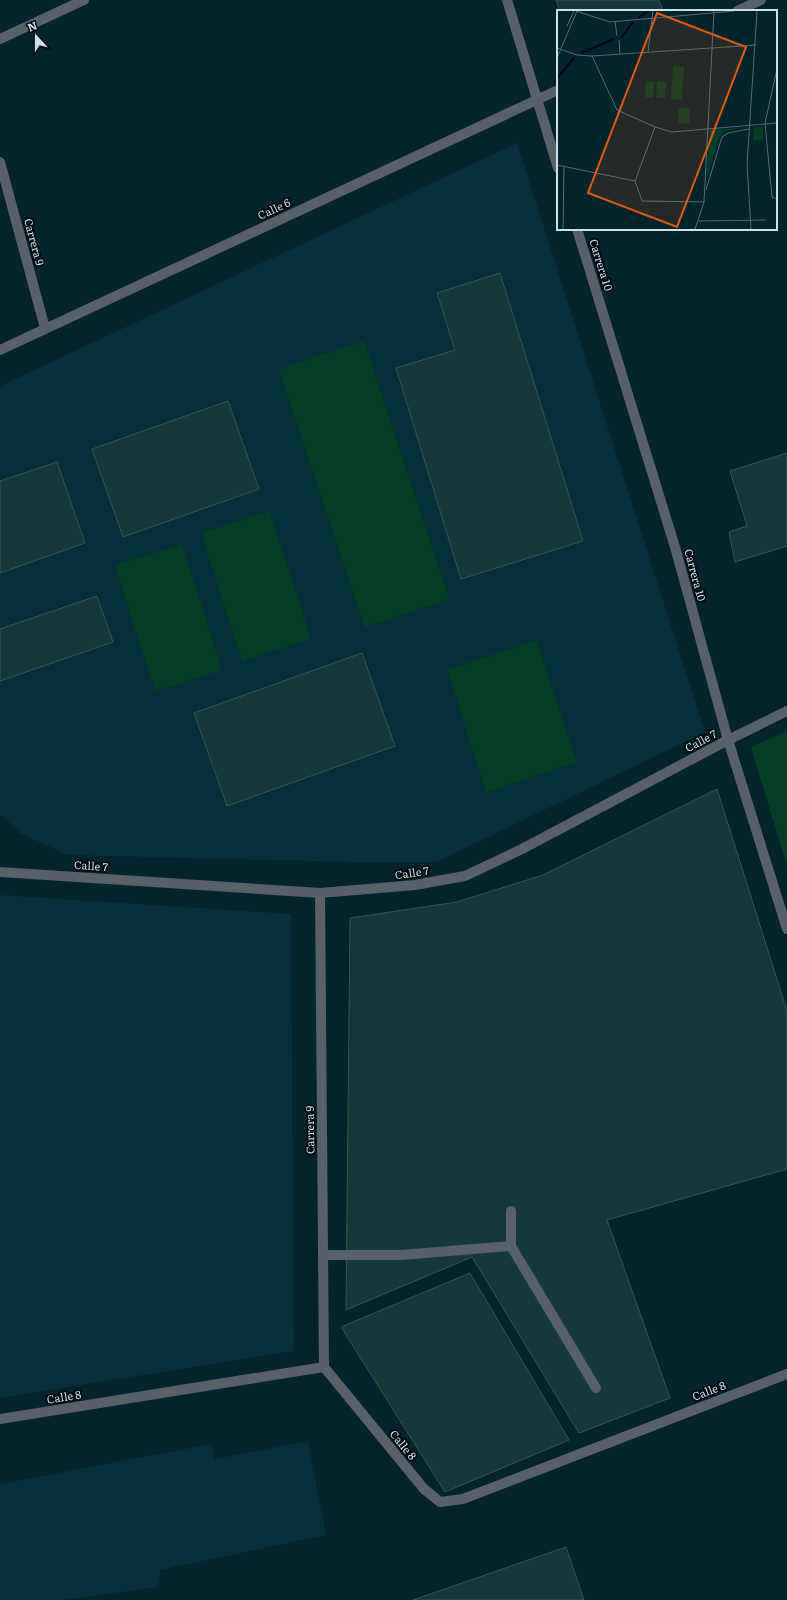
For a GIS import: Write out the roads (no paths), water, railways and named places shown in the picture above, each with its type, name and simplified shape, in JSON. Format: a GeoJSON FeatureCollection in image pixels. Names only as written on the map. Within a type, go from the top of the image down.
{"type":"FeatureCollection","features":[{"type":"Feature","properties":{"kind":"street"},"geometry":{"type":"LineString","coordinates":[[0,39],[84,0]]}},
{"type":"Feature","properties":{"kind":"street"},"geometry":{"type":"LineString","coordinates":[[507,0],[557,165]]}},
{"type":"Feature","properties":{"kind":"street"},"geometry":{"type":"LineString","coordinates":[[738,10],[761,0]]}},
{"type":"Feature","properties":{"kind":"street","name":"Calle 6"},"geometry":{"type":"LineString","coordinates":[[0,350],[557,90]]}},
{"type":"Feature","properties":{"kind":"street","name":"Carrera 9"},"geometry":{"type":"LineString","coordinates":[[0,162],[46,328]]}},
{"type":"Feature","properties":{"kind":"street","name":"Carrera 10"},"geometry":{"type":"LineString","coordinates":[[577,230],[675,547],[728,740],[787,929]]}},
{"type":"Feature","properties":{"kind":"street","name":"Calle 7"},"geometry":{"type":"LineString","coordinates":[[0,872],[320,893],[415,885],[465,876],[522,849],[728,740],[787,711]]}},
{"type":"Feature","properties":{"kind":"street","name":"Carrera 9"},"geometry":{"type":"LineString","coordinates":[[320,893],[324,1367]]}},
{"type":"Feature","properties":{"kind":"street"},"geometry":{"type":"LineString","coordinates":[[511,1211],[511,1246],[596,1388]]}},
{"type":"Feature","properties":{"kind":"street"},"geometry":{"type":"LineString","coordinates":[[323,1255],[401,1256],[511,1246]]}},
{"type":"Feature","properties":{"kind":"street","name":"Calle 8"},"geometry":{"type":"LineString","coordinates":[[0,1419],[324,1367],[424,1489],[440,1502],[463,1499],[787,1374]]}}]}
